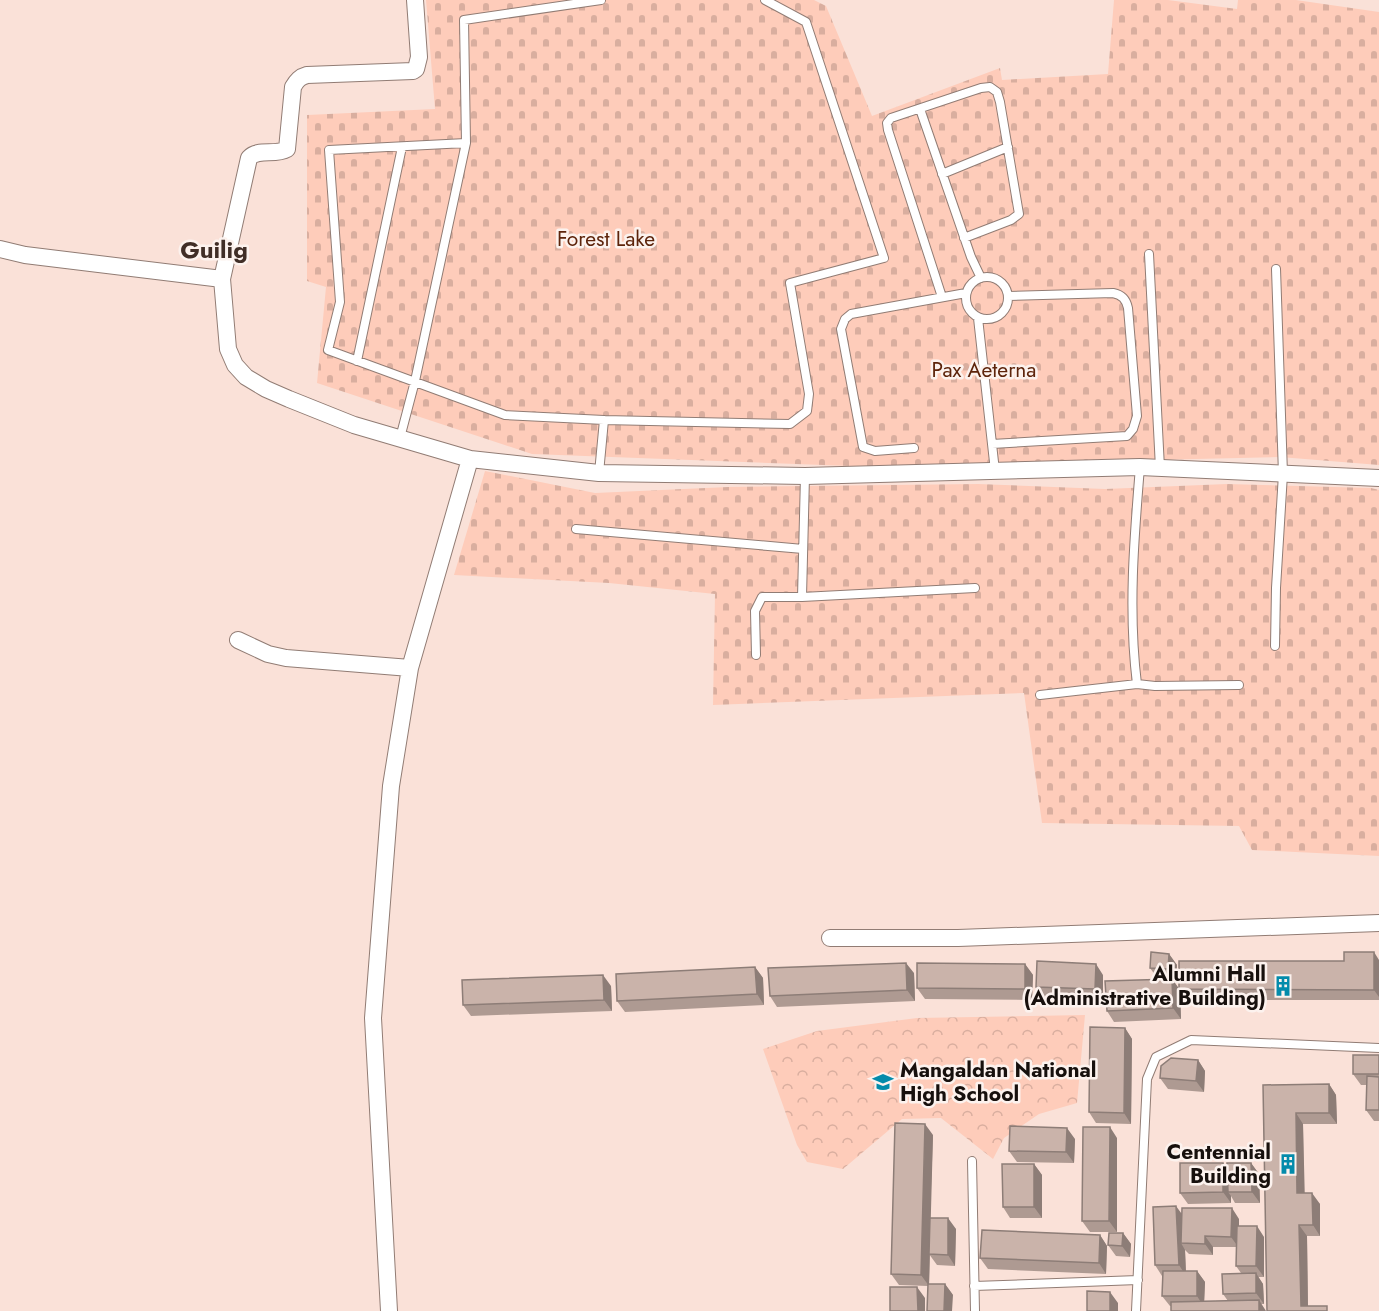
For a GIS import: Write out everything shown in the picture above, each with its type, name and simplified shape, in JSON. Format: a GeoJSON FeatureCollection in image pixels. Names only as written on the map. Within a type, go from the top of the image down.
{"type":"FeatureCollection","features":[{"type":"Feature","properties":{"kind":"street"},"geometry":{"type":"LineString","coordinates":[[415,0],[419,57],[416,69],[301,77],[293,87],[287,149],[255,153],[249,159],[222,279],[228,349],[235,364],[246,376],[266,389],[354,425],[470,459],[599,473],[805,476],[1140,467],[1379,478]]}},
{"type":"Feature","properties":{"kind":"street"},"geometry":{"type":"LineString","coordinates":[[0,249],[25,255],[222,279]]}},
{"type":"Feature","properties":{"kind":"street"},"geometry":{"type":"LineString","coordinates":[[389,1311],[373,1018],[391,786],[410,668],[470,459]]}},
{"type":"Feature","properties":{"kind":"street"},"geometry":{"type":"LineString","coordinates":[[238,640],[268,654],[286,658],[410,668]]}},
{"type":"Feature","properties":{"kind":"street"},"geometry":{"type":"LineString","coordinates":[[830,938],[958,938],[1379,923]]}},
{"type":"Feature","properties":{"kind":"lane"},"geometry":{"type":"LineString","coordinates":[[400,438],[415,381],[466,143],[464,20],[601,0]]}},
{"type":"Feature","properties":{"kind":"lane"},"geometry":{"type":"LineString","coordinates":[[466,143],[329,150],[340,302],[328,350],[506,415],[604,420],[790,424],[807,411],[809,394],[790,284],[884,258],[806,21],[765,0]]}},
{"type":"Feature","properties":{"kind":"lane"},"geometry":{"type":"LineString","coordinates":[[942,297],[887,126],[891,118],[981,88],[993,88],[998,92],[1019,214],[1017,217],[964,238]]}},
{"type":"Feature","properties":{"kind":"lane"},"geometry":{"type":"LineString","coordinates":[[920,109],[964,238],[981,278]]}},
{"type":"Feature","properties":{"kind":"lane"},"geometry":{"type":"LineString","coordinates":[[357,361],[402,147]]}},
{"type":"Feature","properties":{"kind":"lane"},"geometry":{"type":"LineString","coordinates":[[942,174],[1008,147]]}},
{"type":"Feature","properties":{"kind":"lane"},"geometry":{"type":"LineString","coordinates":[[1149,254],[1160,468]]}},
{"type":"Feature","properties":{"kind":"lane"},"geometry":{"type":"LineString","coordinates":[[1275,269],[1283,474],[1275,588],[1275,646]]}},
{"type":"Feature","properties":{"kind":"lane"},"geometry":{"type":"LineString","coordinates":[[981,278],[995,278],[1002,282],[1008,296],[1008,303],[1000,315],[986,319],[978,318],[968,308],[966,293],[974,281],[981,278]]}},
{"type":"Feature","properties":{"kind":"lane"},"geometry":{"type":"LineString","coordinates":[[992,444],[1126,436],[1133,429],[1137,416],[1128,308],[1123,297],[1113,292],[1008,296]]}},
{"type":"Feature","properties":{"kind":"lane"},"geometry":{"type":"LineString","coordinates":[[914,448],[875,451],[863,447],[841,329],[842,324],[851,314],[966,293]]}},
{"type":"Feature","properties":{"kind":"lane"},"geometry":{"type":"LineString","coordinates":[[978,318],[995,471]]}},
{"type":"Feature","properties":{"kind":"lane"},"geometry":{"type":"LineString","coordinates":[[599,473],[604,420]]}},
{"type":"Feature","properties":{"kind":"lane"},"geometry":{"type":"LineString","coordinates":[[1137,684],[1133,663],[1133,545],[1140,467]]}},
{"type":"Feature","properties":{"kind":"lane"},"geometry":{"type":"LineString","coordinates":[[802,597],[805,476]]}},
{"type":"Feature","properties":{"kind":"lane"},"geometry":{"type":"LineString","coordinates":[[576,529],[803,549]]}},
{"type":"Feature","properties":{"kind":"lane"},"geometry":{"type":"LineString","coordinates":[[756,655],[755,611],[762,597],[975,588]]}},
{"type":"Feature","properties":{"kind":"lane"},"geometry":{"type":"LineString","coordinates":[[1040,695],[1137,684],[1155,686],[1239,685]]}},
{"type":"Feature","properties":{"kind":"lane"},"geometry":{"type":"LineString","coordinates":[[1136,1311],[1147,1079],[1156,1057],[1191,1040],[1379,1048]]}},
{"type":"Feature","properties":{"kind":"lane"},"geometry":{"type":"LineString","coordinates":[[972,1161],[975,1311]]}},
{"type":"Feature","properties":{"kind":"lane"},"geometry":{"type":"LineString","coordinates":[[974,1286],[1138,1280]]}},
{"type":"Feature","properties":{"kind":"green space"},"geometry":{"type":"Polygon","coordinates":[[[426,0],[814,0],[826,6],[872,116],[1000,68],[1002,80],[1108,74],[1114,0],[1168,0],[1237,9],[1238,0],[1296,0],[1379,12],[1379,465],[1280,457],[1152,460],[1017,467],[850,466],[532,454],[317,383],[326,287],[307,281],[307,115],[435,109],[426,0]]]}},
{"type":"Feature","properties":{"kind":"green space"},"geometry":{"type":"Polygon","coordinates":[[[485,471],[595,493],[728,487],[978,484],[1105,489],[1227,484],[1379,490],[1379,856],[1252,850],[1239,826],[1042,823],[1024,693],[713,705],[715,594],[609,583],[454,575],[485,471]]]}},
{"type":"Feature","properties":{"kind":"green space"},"geometry":{"type":"Polygon","coordinates":[[[1085,1015],[1077,1103],[1039,1114],[1004,1138],[993,1159],[941,1118],[902,1119],[843,1169],[807,1162],[797,1145],[763,1049],[817,1031],[917,1018],[1085,1015]]]}},
{"type":"Feature","properties":{"kind":"building"},"geometry":{"type":"Polygon","coordinates":[[[1151,952],[1169,954],[1168,969],[1150,968],[1151,952]]]}},
{"type":"Feature","properties":{"kind":"building"},"geometry":{"type":"Polygon","coordinates":[[[1344,952],[1374,952],[1374,990],[1179,989],[1179,961],[1344,961],[1344,952]]]}},
{"type":"Feature","properties":{"kind":"building"},"geometry":{"type":"Polygon","coordinates":[[[1037,961],[1096,964],[1095,989],[1036,987],[1037,961]]]}},
{"type":"Feature","properties":{"kind":"building"},"geometry":{"type":"Polygon","coordinates":[[[906,963],[907,990],[770,996],[768,968],[906,963]]]}},
{"type":"Feature","properties":{"kind":"building"},"geometry":{"type":"Polygon","coordinates":[[[917,963],[1025,964],[1025,989],[917,988],[917,963]]]}},
{"type":"Feature","properties":{"kind":"building"},"geometry":{"type":"Polygon","coordinates":[[[755,967],[757,994],[617,1001],[616,974],[755,967]]]}},
{"type":"Feature","properties":{"kind":"building"},"geometry":{"type":"Polygon","coordinates":[[[603,975],[604,1000],[463,1005],[462,980],[603,975]]]}},
{"type":"Feature","properties":{"kind":"building"},"geometry":{"type":"Polygon","coordinates":[[[1172,979],[1173,1008],[1107,1011],[1105,981],[1172,979]]]}},
{"type":"Feature","properties":{"kind":"building"},"geometry":{"type":"Polygon","coordinates":[[[1090,1027],[1125,1028],[1124,1113],[1089,1112],[1090,1027]]]}},
{"type":"Feature","properties":{"kind":"building"},"geometry":{"type":"Polygon","coordinates":[[[1353,1055],[1379,1055],[1379,1074],[1353,1074],[1353,1055]]]}},
{"type":"Feature","properties":{"kind":"building"},"geometry":{"type":"Polygon","coordinates":[[[1171,1058],[1198,1060],[1196,1081],[1160,1078],[1161,1066],[1171,1058]]]}},
{"type":"Feature","properties":{"kind":"building"},"geometry":{"type":"Polygon","coordinates":[[[1367,1076],[1379,1077],[1379,1110],[1366,1110],[1367,1076]]]}},
{"type":"Feature","properties":{"kind":"building","name":"Centennial Building"},"geometry":{"type":"Polygon","coordinates":[[[1329,1084],[1329,1113],[1296,1113],[1297,1193],[1312,1193],[1313,1225],[1299,1225],[1301,1306],[1327,1306],[1327,1311],[1267,1311],[1263,1085],[1329,1084]]]}},
{"type":"Feature","properties":{"kind":"building"},"geometry":{"type":"Polygon","coordinates":[[[895,1123],[925,1124],[921,1275],[891,1274],[895,1123]]]}},
{"type":"Feature","properties":{"kind":"building"},"geometry":{"type":"Polygon","coordinates":[[[1010,1126],[1067,1128],[1066,1152],[1009,1151],[1010,1126]]]}},
{"type":"Feature","properties":{"kind":"building"},"geometry":{"type":"Polygon","coordinates":[[[1083,1127],[1110,1127],[1109,1221],[1082,1221],[1083,1127]]]}},
{"type":"Feature","properties":{"kind":"building"},"geometry":{"type":"Polygon","coordinates":[[[1180,1163],[1223,1163],[1223,1192],[1180,1193],[1180,1163]]]}},
{"type":"Feature","properties":{"kind":"building"},"geometry":{"type":"Polygon","coordinates":[[[1227,1163],[1251,1163],[1252,1192],[1228,1192],[1227,1163]]]}},
{"type":"Feature","properties":{"kind":"building"},"geometry":{"type":"Polygon","coordinates":[[[1002,1164],[1034,1164],[1034,1207],[1003,1207],[1002,1164]]]}},
{"type":"Feature","properties":{"kind":"building"},"geometry":{"type":"Polygon","coordinates":[[[1176,1206],[1179,1265],[1155,1265],[1153,1207],[1176,1206]]]}},
{"type":"Feature","properties":{"kind":"building"},"geometry":{"type":"Polygon","coordinates":[[[1182,1208],[1232,1208],[1231,1237],[1205,1236],[1205,1244],[1181,1243],[1182,1208]]]}},
{"type":"Feature","properties":{"kind":"building"},"geometry":{"type":"Polygon","coordinates":[[[930,1218],[948,1218],[948,1255],[929,1254],[930,1218]]]}},
{"type":"Feature","properties":{"kind":"building"},"geometry":{"type":"Polygon","coordinates":[[[1237,1226],[1257,1226],[1256,1266],[1236,1266],[1237,1226]]]}},
{"type":"Feature","properties":{"kind":"building"},"geometry":{"type":"Polygon","coordinates":[[[982,1230],[1100,1235],[1099,1263],[980,1258],[982,1230]]]}},
{"type":"Feature","properties":{"kind":"building"},"geometry":{"type":"Polygon","coordinates":[[[1109,1233],[1123,1233],[1122,1246],[1108,1245],[1109,1233]]]}},
{"type":"Feature","properties":{"kind":"building"},"geometry":{"type":"Polygon","coordinates":[[[1163,1271],[1197,1271],[1197,1296],[1162,1296],[1163,1271]]]}},
{"type":"Feature","properties":{"kind":"building"},"geometry":{"type":"Polygon","coordinates":[[[1256,1273],[1256,1293],[1223,1294],[1222,1274],[1256,1273]]]}},
{"type":"Feature","properties":{"kind":"building"},"geometry":{"type":"Polygon","coordinates":[[[928,1284],[945,1284],[944,1311],[927,1311],[928,1284]]]}},
{"type":"Feature","properties":{"kind":"building"},"geometry":{"type":"Polygon","coordinates":[[[890,1287],[917,1287],[918,1311],[890,1311],[890,1287]]]}},
{"type":"Feature","properties":{"kind":"building"},"geometry":{"type":"Polygon","coordinates":[[[1087,1291],[1110,1292],[1110,1311],[1087,1311],[1087,1291]]]}},
{"type":"Feature","properties":{"kind":"building"},"geometry":{"type":"Polygon","coordinates":[[[1259,1300],[1259,1311],[1171,1311],[1171,1302],[1259,1300]]]}},
{"type":"Feature","properties":{"kind":"place","name":"Alumni Hall (Administrative Building)"},"geometry":{"type":"Point","coordinates":[1283,986]}},
{"type":"Feature","properties":{"kind":"place","name":"Mangaldan National High School"},"geometry":{"type":"Point","coordinates":[883,1082]}},
{"type":"Feature","properties":{"kind":"place","name":"Centennial Building"},"geometry":{"type":"Point","coordinates":[1288,1164]}},
{"type":"Feature","properties":{"kind":"district","name":"Guilig"},"geometry":{"type":"Point","coordinates":[214,249]}},
{"type":"Feature","properties":{"kind":"park label","name":"Forest Lake"},"geometry":{"type":"Point","coordinates":[606,239]}},
{"type":"Feature","properties":{"kind":"park label","name":"Pax Aeterna"},"geometry":{"type":"Point","coordinates":[984,370]}}]}
